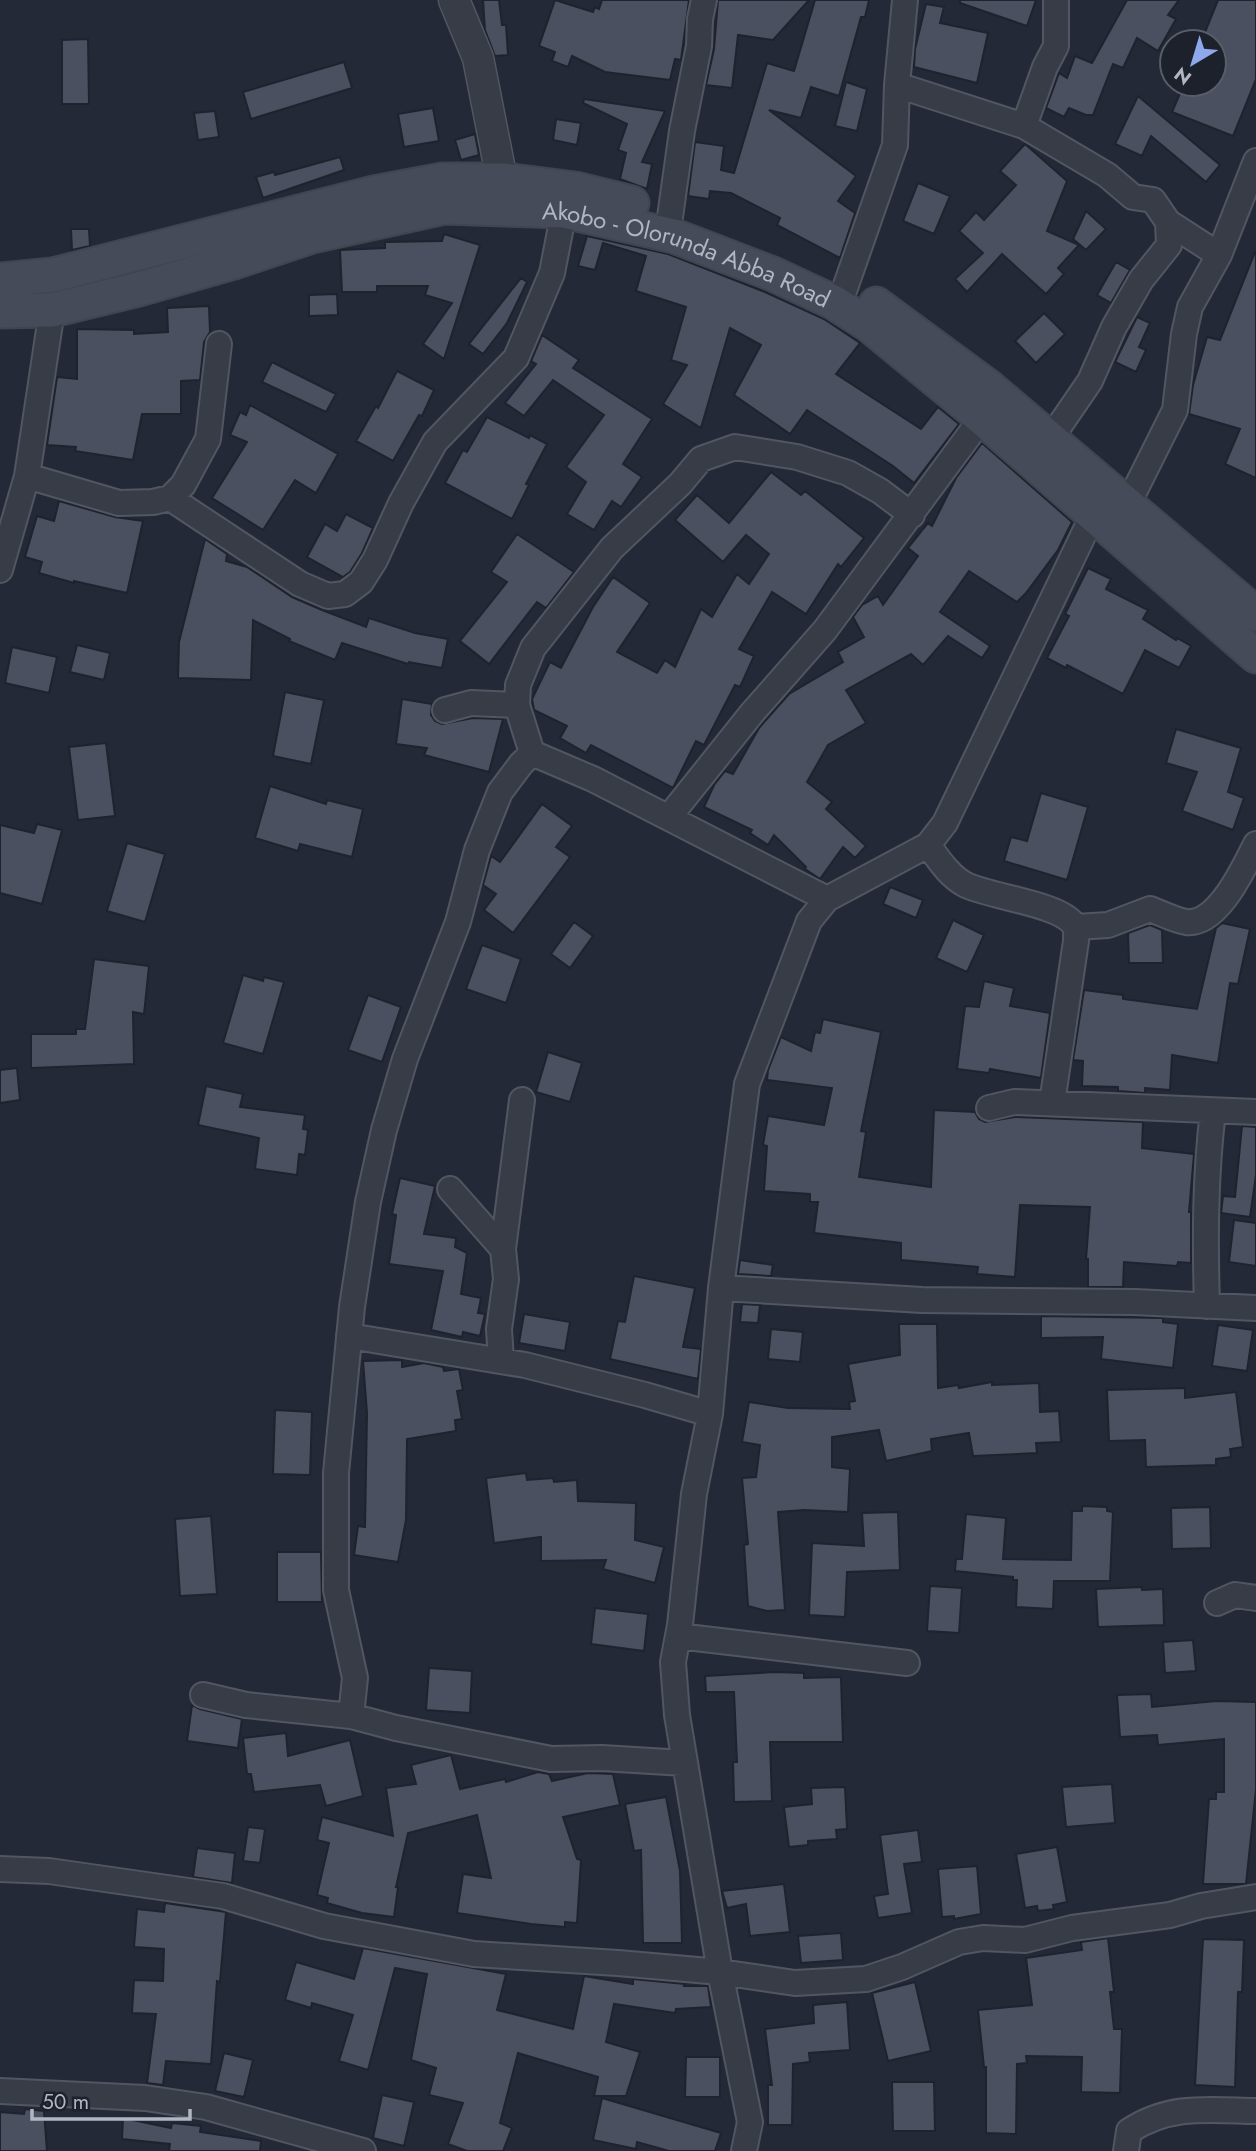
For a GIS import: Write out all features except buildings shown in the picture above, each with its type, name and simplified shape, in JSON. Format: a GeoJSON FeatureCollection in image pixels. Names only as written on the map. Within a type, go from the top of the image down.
{"type":"FeatureCollection","features":[{"type":"Feature","properties":{"kind":"main road","name":"Akobo - Olorunda Abba Road"},"geometry":{"type":"LineString","coordinates":[[0,280],[53,275],[374,192],[443,180],[502,180],[575,189],[639,205],[779,257],[875,303],[990,388],[1256,614]]}},
{"type":"Feature","properties":{"kind":"main road","name":"Akobo - Olorunda Abba Road"},"geometry":{"type":"LineString","coordinates":[[0,311],[52,310],[234,262],[312,236],[446,207],[564,211],[674,236],[773,274],[834,302],[869,325],[982,418],[1256,656]]}},
{"type":"Feature","properties":{"kind":"main road"},"geometry":{"type":"LineString","coordinates":[[138,255],[139,289]]}},
{"type":"Feature","properties":{"kind":"street"},"geometry":{"type":"LineString","coordinates":[[454,0],[478,58],[502,180]]}},
{"type":"Feature","properties":{"kind":"street"},"geometry":{"type":"LineString","coordinates":[[670,217],[682,131],[699,46],[704,0]]}},
{"type":"Feature","properties":{"kind":"street"},"geometry":{"type":"LineString","coordinates":[[845,288],[895,145],[897,85],[905,0]]}},
{"type":"Feature","properties":{"kind":"street"},"geometry":{"type":"LineString","coordinates":[[1024,125],[1045,67],[1056,46],[1056,0]]}},
{"type":"Feature","properties":{"kind":"street"},"geometry":{"type":"LineString","coordinates":[[897,85],[1024,125],[1107,175],[1133,197],[1153,200],[1168,222],[1219,255]]}},
{"type":"Feature","properties":{"kind":"street"},"geometry":{"type":"LineString","coordinates":[[1128,504],[1175,410],[1190,307],[1219,255],[1256,161]]}},
{"type":"Feature","properties":{"kind":"street"},"geometry":{"type":"LineString","coordinates":[[170,498],[300,584],[328,596],[345,594],[361,582],[375,560],[401,503],[435,442],[516,358],[552,273],[564,211]]}},
{"type":"Feature","properties":{"kind":"street"},"geometry":{"type":"LineString","coordinates":[[1051,438],[1090,381],[1114,327],[1142,280],[1169,245],[1168,222]]}},
{"type":"Feature","properties":{"kind":"street"},"geometry":{"type":"LineString","coordinates":[[0,570],[27,476],[52,310]]}},
{"type":"Feature","properties":{"kind":"street"},"geometry":{"type":"LineString","coordinates":[[27,476],[119,503],[153,502],[170,498],[183,485],[208,439],[219,345]]}},
{"type":"Feature","properties":{"kind":"street"},"geometry":{"type":"LineString","coordinates":[[669,817],[752,713],[825,630],[982,418]]}},
{"type":"Feature","properties":{"kind":"street"},"geometry":{"type":"LineString","coordinates":[[827,899],[593,779],[532,753],[517,705],[518,685],[533,648],[612,548],[680,484],[701,458],[734,447],[797,457],[848,473],[880,491],[912,515]]}},
{"type":"Feature","properties":{"kind":"street"},"geometry":{"type":"LineString","coordinates":[[744,2151],[750,2122],[719,1972],[684,1763],[673,1662],[694,1494],[710,1414],[721,1288],[747,1084],[809,921],[827,899],[929,845],[944,823],[1093,515]]}},
{"type":"Feature","properties":{"kind":"street"},"geometry":{"type":"LineString","coordinates":[[445,710],[471,703],[517,705]]}},
{"type":"Feature","properties":{"kind":"street"},"geometry":{"type":"LineString","coordinates":[[351,1716],[355,1678],[336,1590],[336,1473],[349,1336],[368,1202],[384,1130],[405,1059],[458,922],[477,850],[500,792],[532,753]]}},
{"type":"Feature","properties":{"kind":"street"},"geometry":{"type":"LineString","coordinates":[[1076,927],[1108,925],[1150,909],[1188,922],[1204,918],[1219,906],[1231,890],[1256,844]]}},
{"type":"Feature","properties":{"kind":"street"},"geometry":{"type":"LineString","coordinates":[[929,845],[950,874],[964,884],[996,896],[1043,906],[1067,917],[1076,927],[1052,1103]]}},
{"type":"Feature","properties":{"kind":"street"},"geometry":{"type":"LineString","coordinates":[[501,1362],[499,1329],[506,1279],[503,1248],[522,1100]]}},
{"type":"Feature","properties":{"kind":"street"},"geometry":{"type":"LineString","coordinates":[[989,1108],[1014,1102],[1256,1112]]}},
{"type":"Feature","properties":{"kind":"street"},"geometry":{"type":"LineString","coordinates":[[1207,1306],[1207,1167],[1213,1111]]}},
{"type":"Feature","properties":{"kind":"street"},"geometry":{"type":"LineString","coordinates":[[450,1189],[503,1248]]}},
{"type":"Feature","properties":{"kind":"street"},"geometry":{"type":"LineString","coordinates":[[721,1288],[922,1300],[1135,1302],[1256,1308]]}},
{"type":"Feature","properties":{"kind":"street"},"geometry":{"type":"LineString","coordinates":[[349,1336],[501,1362],[632,1392],[710,1414]]}},
{"type":"Feature","properties":{"kind":"street"},"geometry":{"type":"LineString","coordinates":[[1217,1603],[1235,1595],[1256,1598]]}},
{"type":"Feature","properties":{"kind":"street"},"geometry":{"type":"LineString","coordinates":[[678,1636],[906,1663]]}},
{"type":"Feature","properties":{"kind":"street"},"geometry":{"type":"LineString","coordinates":[[203,1695],[246,1705],[351,1716],[396,1728],[551,1759],[602,1758],[684,1763]]}},
{"type":"Feature","properties":{"kind":"street"},"geometry":{"type":"LineString","coordinates":[[0,1869],[49,1871],[223,1896],[324,1926],[474,1954],[719,1972],[795,1983],[866,1979],[902,1967],[959,1942],[983,1938],[1025,1940],[1072,1928],[1170,1915],[1201,1906],[1256,1898]]}},
{"type":"Feature","properties":{"kind":"street"},"geometry":{"type":"LineString","coordinates":[[0,2091],[125,2096],[206,2106],[337,2148],[363,2151]]}},
{"type":"Feature","properties":{"kind":"street"},"geometry":{"type":"LineString","coordinates":[[1126,2151],[1129,2131],[1147,2119],[1188,2109],[1256,2111]]}}]}
